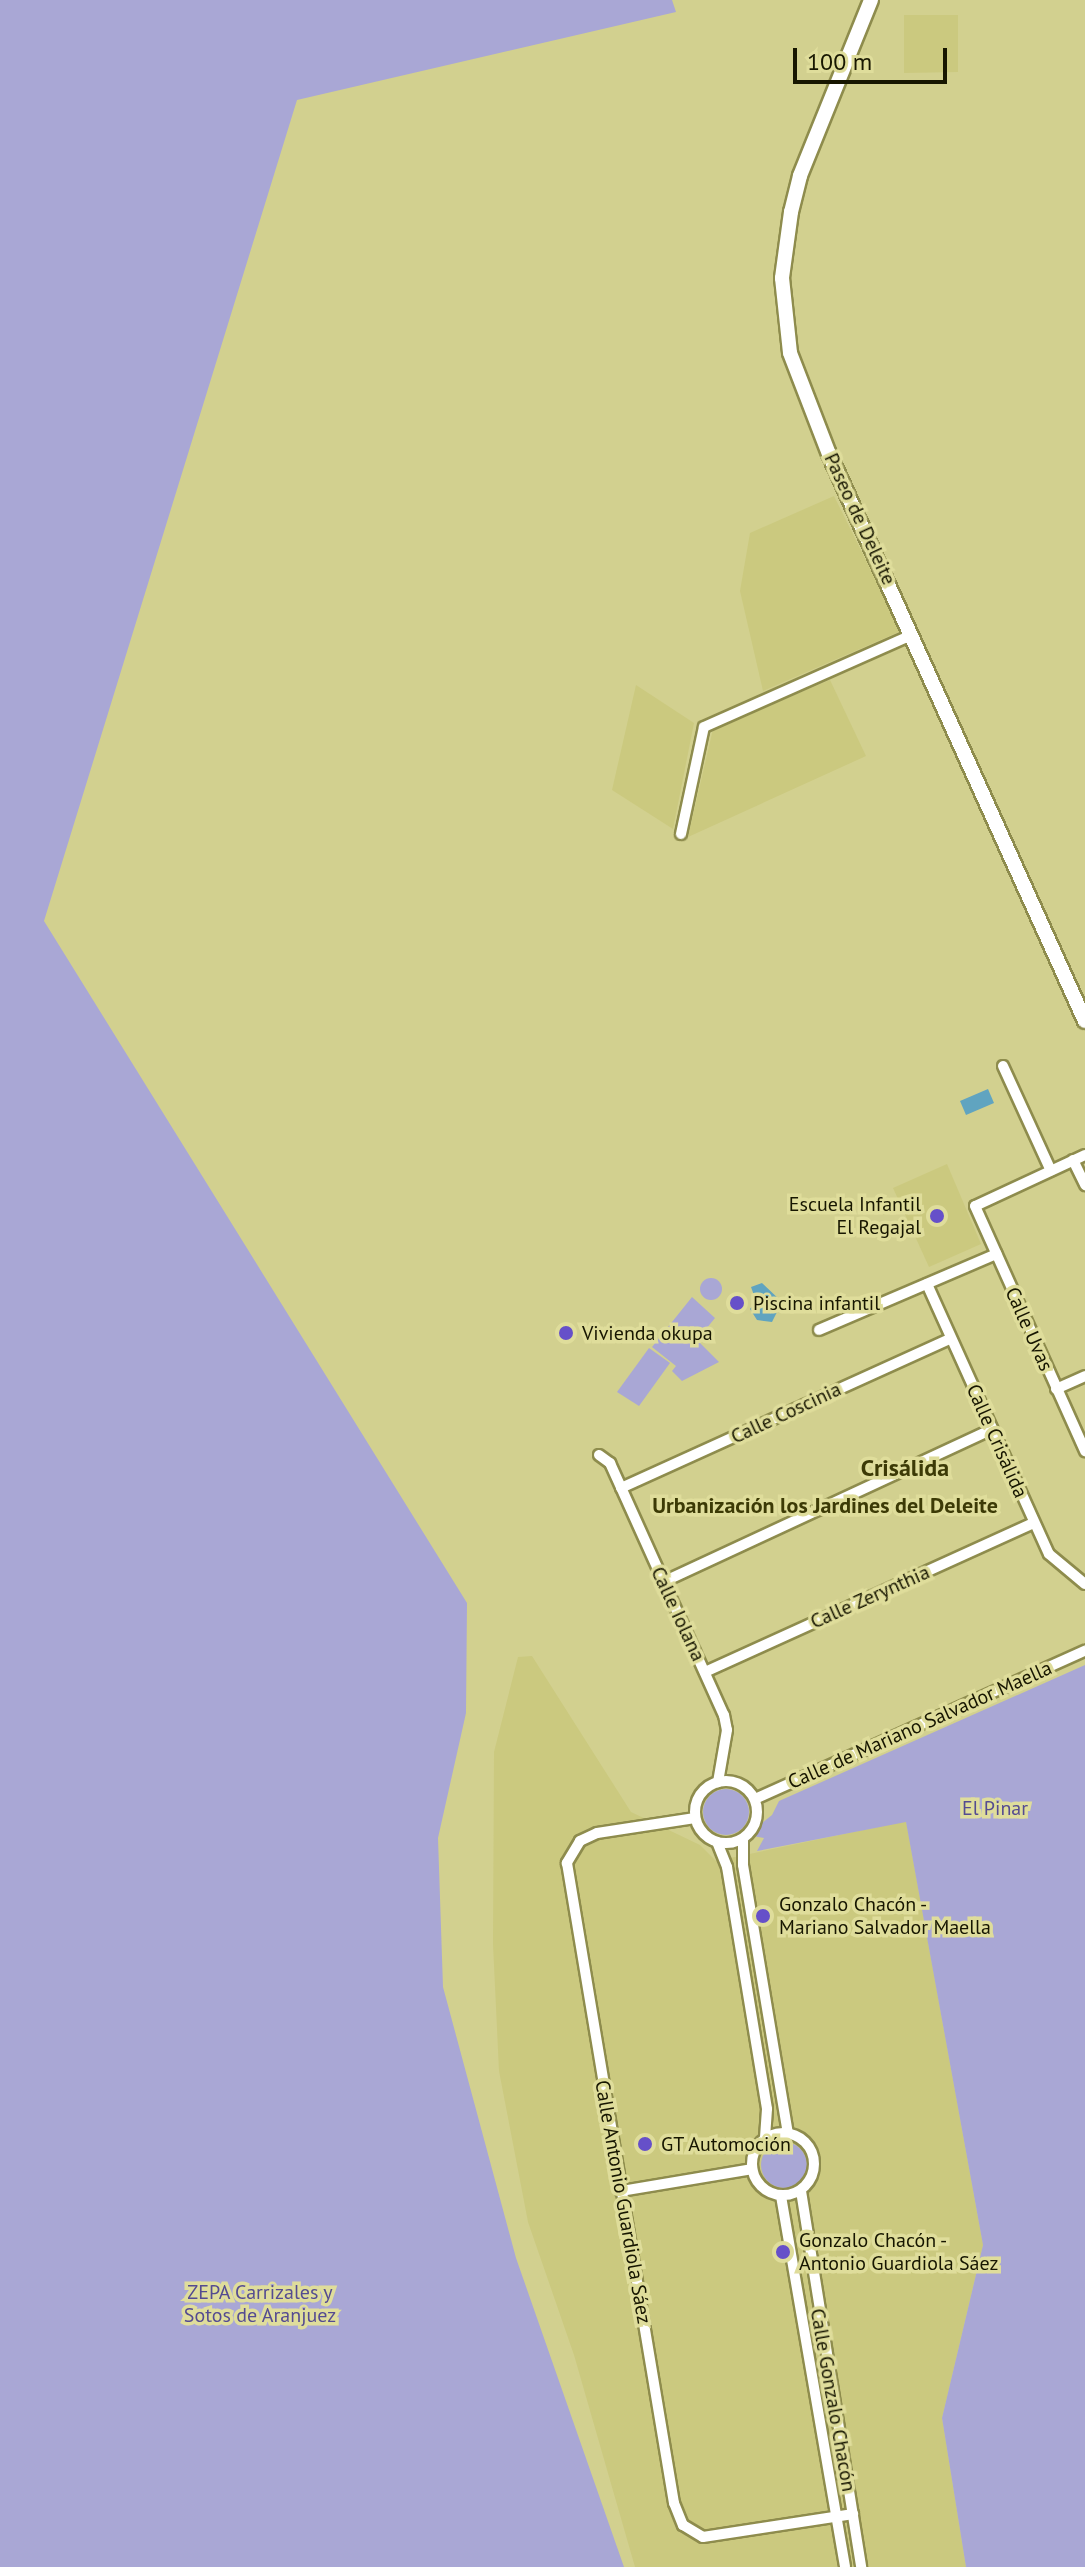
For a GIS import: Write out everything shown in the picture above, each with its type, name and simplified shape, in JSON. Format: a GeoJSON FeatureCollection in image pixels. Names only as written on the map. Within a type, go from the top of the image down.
{"type":"FeatureCollection","features":[{"type":"Feature","properties":{"kind":"main road","name":"Paseo de Deleite"},"geometry":{"type":"LineString","coordinates":[[871,0],[800,176],[784,246],[785,316],[807,401],[1085,1021]]}},
{"type":"Feature","properties":{"kind":"street"},"geometry":{"type":"LineString","coordinates":[[681,834],[704,727],[912,635]]}},
{"type":"Feature","properties":{"kind":"street"},"geometry":{"type":"LineString","coordinates":[[1003,1066],[1051,1171],[1085,1155]]}},
{"type":"Feature","properties":{"kind":"street"},"geometry":{"type":"LineString","coordinates":[[1073,1160],[1085,1185]]}},
{"type":"Feature","properties":{"kind":"street","name":"Calle Uvas"},"geometry":{"type":"LineString","coordinates":[[1051,1171],[975,1206],[1085,1451]]}},
{"type":"Feature","properties":{"kind":"street"},"geometry":{"type":"LineString","coordinates":[[819,1330],[996,1254]]}},
{"type":"Feature","properties":{"kind":"street","name":"Calle Crisálida"},"geometry":{"type":"LineString","coordinates":[[927,1284],[1034,1523],[1058,1565],[1085,1584]]}},
{"type":"Feature","properties":{"kind":"street","name":"Calle Coscinia"},"geometry":{"type":"LineString","coordinates":[[621,1488],[951,1338]]}},
{"type":"Feature","properties":{"kind":"street"},"geometry":{"type":"LineString","coordinates":[[1056,1389],[1085,1376]]}},
{"type":"Feature","properties":{"kind":"street"},"geometry":{"type":"LineString","coordinates":[[663,1582],[991,1430]]}},
{"type":"Feature","properties":{"kind":"street","name":"Calle Iolana"},"geometry":{"type":"LineString","coordinates":[[599,1455],[610,1463],[705,1672],[727,1730],[718,1782]]}},
{"type":"Feature","properties":{"kind":"street","name":"Calle Zerynthia"},"geometry":{"type":"LineString","coordinates":[[705,1672],[1034,1523]]}},
{"type":"Feature","properties":{"kind":"street","name":"Calle de Mariano Salvador Maella"},"geometry":{"type":"LineString","coordinates":[[755,1799],[1085,1651]]}},
{"type":"Feature","properties":{"kind":"street"},"geometry":{"type":"LineString","coordinates":[[765,2138],[788,2133],[805,2142],[815,2159],[812,2178],[801,2191],[781,2196],[759,2185],[752,2169],[755,2152],[765,2138],[767,2109],[727,1867],[717,1842],[702,1833],[695,1818],[702,1792],[718,1782],[735,1782],[755,1799],[755,1825],[743,1839],[743,1865],[788,2133]]}},
{"type":"Feature","properties":{"kind":"street","name":"Calle Antonio Guardiola Sáez"},"geometry":{"type":"LineString","coordinates":[[695,1818],[597,1833],[580,1841],[567,1863],[674,2503],[683,2525],[692,2532],[714,2537],[837,2516]]}},
{"type":"Feature","properties":{"kind":"street"},"geometry":{"type":"LineString","coordinates":[[717,1842],[743,1839]]}},
{"type":"Feature","properties":{"kind":"street"},"geometry":{"type":"LineString","coordinates":[[621,2191],[752,2169]]}},
{"type":"Feature","properties":{"kind":"street","name":"Calle Gonzalo Chacón"},"geometry":{"type":"LineString","coordinates":[[801,2191],[861,2567]]}},
{"type":"Feature","properties":{"kind":"street","name":"Calle Gonzalo Chacón"},"geometry":{"type":"LineString","coordinates":[[781,2196],[845,2567]]}},
{"type":"Feature","properties":{"kind":"street","name":"Calle Gonzalo Chacón"},"geometry":{"type":"LineString","coordinates":[[837,2516],[853,2514]]}},
{"type":"Feature","properties":{"kind":"shaded area"},"geometry":{"type":"Polygon","coordinates":[[[904,15],[958,15],[958,72],[904,73],[904,15]]]}},
{"type":"Feature","properties":{"kind":"shaded area"},"geometry":{"type":"Polygon","coordinates":[[[834,496],[901,631],[763,691],[740,591],[750,533],[834,496]]]}},
{"type":"Feature","properties":{"kind":"shaded area"},"geometry":{"type":"Polygon","coordinates":[[[830,680],[866,756],[688,837],[713,729],[830,680]]]}},
{"type":"Feature","properties":{"kind":"shaded area"},"geometry":{"type":"Polygon","coordinates":[[[636,685],[694,723],[673,829],[612,790],[636,685]]]}},
{"type":"Feature","properties":{"kind":"shaded area"},"geometry":{"type":"Polygon","coordinates":[[[988,1089],[994,1103],[966,1115],[960,1101],[988,1089]]]}},
{"type":"Feature","properties":{"kind":"shaded area","name":"Escuela Infantil El Regajal"},"geometry":{"type":"Polygon","coordinates":[[[947,1164],[981,1244],[929,1267],[893,1188],[947,1164]]]}},
{"type":"Feature","properties":{"kind":"shaded area"},"geometry":{"type":"Polygon","coordinates":[[[762,1283],[782,1302],[772,1322],[757,1320],[750,1309],[756,1301],[751,1287],[762,1283]]]}},
{"type":"Feature","properties":{"kind":"shaded area"},"geometry":{"type":"Polygon","coordinates":[[[532,1656],[631,1812],[700,1845],[716,1861],[906,1821],[983,2245],[942,2418],[966,2567],[635,2567],[574,2355],[528,2222],[499,2071],[493,1944],[494,1752],[518,1657],[532,1656]]]}},
{"type":"Feature","properties":{"kind":"green space","name":"ZEPA Carrizales y Sotos de Aranjuez"},"geometry":{"type":"Polygon","coordinates":[[[0,0],[672,0],[676,12],[297,100],[44,921],[467,1603],[466,1713],[438,1838],[443,1987],[516,2258],[624,2567],[0,2567],[0,0]]]}},
{"type":"Feature","properties":{"kind":"green space"},"geometry":{"type":"Polygon","coordinates":[[[711,1278],[722,1289],[711,1300],[700,1289],[711,1278]]]}},
{"type":"Feature","properties":{"kind":"green space"},"geometry":{"type":"Polygon","coordinates":[[[692,1297],[715,1318],[697,1340],[719,1362],[682,1381],[672,1371],[676,1366],[652,1347],[692,1297]]]}},
{"type":"Feature","properties":{"kind":"green space"},"geometry":{"type":"Polygon","coordinates":[[[649,1348],[670,1363],[639,1406],[617,1392],[649,1348]]]}},
{"type":"Feature","properties":{"kind":"green space","name":"El Pinar"},"geometry":{"type":"Polygon","coordinates":[[[1085,1665],[1085,2567],[966,2567],[942,2418],[983,2245],[906,1822],[757,1851],[764,1838],[747,1835],[772,1815],[779,1801],[1085,1665]]]}},
{"type":"Feature","properties":{"kind":"green space"},"geometry":{"type":"Polygon","coordinates":[[[726,1789],[742,1796],[749,1812],[742,1828],[726,1835],[710,1828],[703,1812],[710,1796],[726,1789]]]}},
{"type":"Feature","properties":{"kind":"green space"},"geometry":{"type":"Polygon","coordinates":[[[784,2142],[800,2149],[807,2165],[800,2181],[784,2188],[768,2181],[761,2165],[768,2149],[784,2142]]]}},
{"type":"Feature","properties":{"kind":"place","name":"Escuela Infantil El Regajal"},"geometry":{"type":"Point","coordinates":[937,1216]}},
{"type":"Feature","properties":{"kind":"place","name":"Piscina infantil"},"geometry":{"type":"Point","coordinates":[737,1303]}},
{"type":"Feature","properties":{"kind":"place","name":"Vivienda okupa"},"geometry":{"type":"Point","coordinates":[566,1333]}},
{"type":"Feature","properties":{"kind":"place","name":"Gonzalo Chacón - Mariano Salvador Maella"},"geometry":{"type":"Point","coordinates":[763,1916]}},
{"type":"Feature","properties":{"kind":"place","name":"GT Automoción"},"geometry":{"type":"Point","coordinates":[645,2144]}},
{"type":"Feature","properties":{"kind":"place","name":"Gonzalo Chacón - Antonio Guardiola Sáez"},"geometry":{"type":"Point","coordinates":[783,2252]}},
{"type":"Feature","properties":{"kind":"district","name":"Crisálida"},"geometry":{"type":"Point","coordinates":[905,1468]}},
{"type":"Feature","properties":{"kind":"district","name":"Urbanización los Jardines del Deleite"},"geometry":{"type":"Point","coordinates":[825,1506]}}]}
